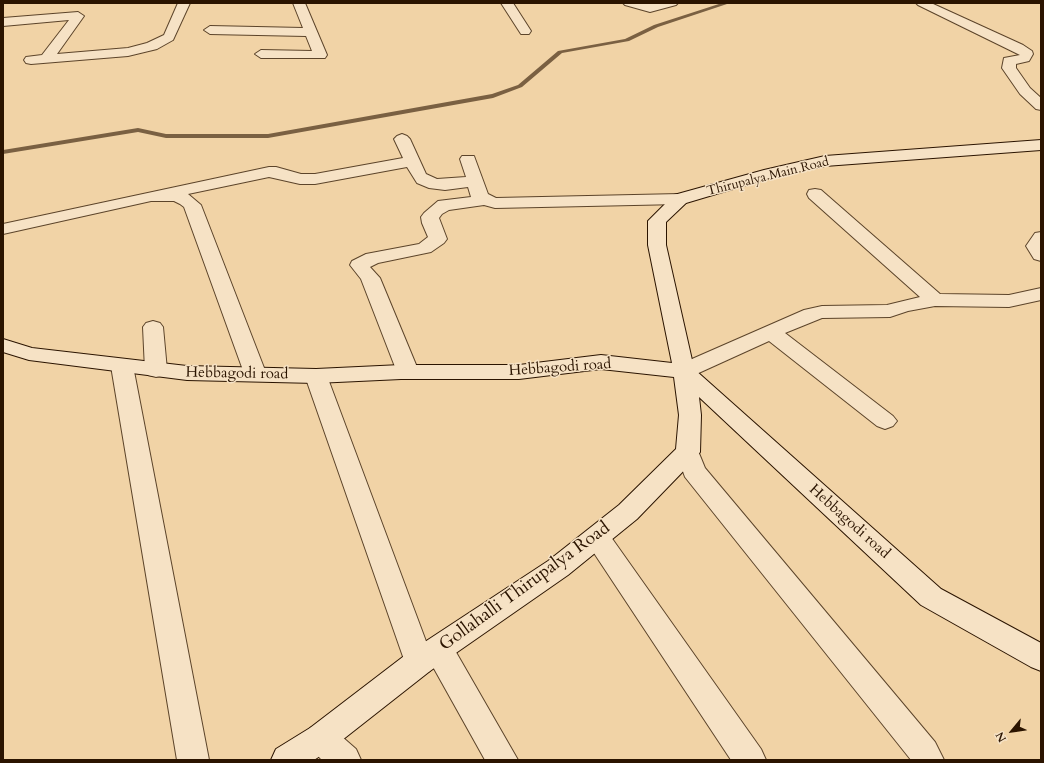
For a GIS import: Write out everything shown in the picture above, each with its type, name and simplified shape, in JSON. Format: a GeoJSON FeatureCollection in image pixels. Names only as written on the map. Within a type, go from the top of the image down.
{"type":"FeatureCollection","features":[{"type":"Feature","properties":{"kind":"street"},"geometry":{"type":"LineString","coordinates":[[31,60],[128,52],[162,43],[169,37],[184,3]]}},
{"type":"Feature","properties":{"kind":"street"},"geometry":{"type":"LineString","coordinates":[[261,54],[320,55],[299,3]]}},
{"type":"Feature","properties":{"kind":"street"},"geometry":{"type":"LineString","coordinates":[[507,3],[525,31]]}},
{"type":"Feature","properties":{"kind":"street"},"geometry":{"type":"LineString","coordinates":[[629,3],[650,8],[672,3]]}},
{"type":"Feature","properties":{"kind":"street"},"geometry":{"type":"LineString","coordinates":[[922,3],[1018,48],[1027,54],[1024,58],[1009,61],[1009,68],[1026,91],[1041,106]]}},
{"type":"Feature","properties":{"kind":"street"},"geometry":{"type":"LineString","coordinates":[[3,22],[78,16],[48,58]]}},
{"type":"Feature","properties":{"kind":"street"},"geometry":{"type":"LineString","coordinates":[[210,30],[311,32]]}},
{"type":"Feature","properties":{"kind":"street"},"geometry":{"type":"LineString","coordinates":[[402,139],[413,161],[418,176],[428,183],[445,185],[475,181]]}},
{"type":"Feature","properties":{"kind":"street","name":"Thirupalya Main Road"},"geometry":{"type":"LineString","coordinates":[[684,371],[657,245],[657,221],[680,199],[770,173],[825,161],[1041,145]]}},
{"type":"Feature","properties":{"kind":"street"},"geometry":{"type":"LineString","coordinates":[[468,159],[480,197],[485,200]]}},
{"type":"Feature","properties":{"kind":"street"},"geometry":{"type":"LineString","coordinates":[[3,229],[151,196],[269,172],[276,172],[300,179],[315,179],[413,161]]}},
{"type":"Feature","properties":{"kind":"street"},"geometry":{"type":"LineString","coordinates":[[164,194],[177,196],[192,205],[256,374]]}},
{"type":"Feature","properties":{"kind":"street"},"geometry":{"type":"LineString","coordinates":[[814,194],[935,300]]}},
{"type":"Feature","properties":{"kind":"street"},"geometry":{"type":"LineString","coordinates":[[408,372],[370,278],[359,265],[373,258],[425,248],[438,239],[430,217],[436,210],[444,205],[485,200],[505,203],[680,199]]}},
{"type":"Feature","properties":{"kind":"street"},"geometry":{"type":"LineString","coordinates":[[1041,238],[1035,246],[1041,255]]}},
{"type":"Feature","properties":{"kind":"street"},"geometry":{"type":"LineString","coordinates":[[928,760],[920,746],[826,631],[791,591],[694,471],[688,452],[690,415],[684,371],[804,317],[822,312],[890,311],[935,300],[1009,301],[1041,294]]}},
{"type":"Feature","properties":{"kind":"street"},"geometry":{"type":"LineString","coordinates":[[153,327],[156,370]]}},
{"type":"Feature","properties":{"kind":"street"},"geometry":{"type":"LineString","coordinates":[[771,332],[885,421]]}},
{"type":"Feature","properties":{"kind":"street","name":"Hebbagodi road"},"geometry":{"type":"LineString","coordinates":[[3,345],[29,354],[186,373],[316,376],[408,372],[519,372],[600,362],[684,371],[931,597],[1041,658]]}},
{"type":"Feature","properties":{"kind":"street"},"geometry":{"type":"LineString","coordinates":[[122,366],[193,760]]}},
{"type":"Feature","properties":{"kind":"street"},"geometry":{"type":"LineString","coordinates":[[316,376],[429,656],[502,760]]}},
{"type":"Feature","properties":{"kind":"street","name":"Gollahalli Thirupalya Road"},"geometry":{"type":"LineString","coordinates":[[287,760],[321,738],[429,656],[558,568],[628,512],[688,452]]}},
{"type":"Feature","properties":{"kind":"street"},"geometry":{"type":"LineString","coordinates":[[596,537],[750,760]]}},
{"type":"Feature","properties":{"kind":"street"},"geometry":{"type":"LineString","coordinates":[[321,738],[345,760]]}},
{"type":"Feature","properties":{"kind":"waterway"},"geometry":{"type":"LineString","coordinates":[[3,152],[138,130],[166,136],[268,136],[493,96],[520,86],[560,52],[627,40],[656,26],[727,3]]}}]}
